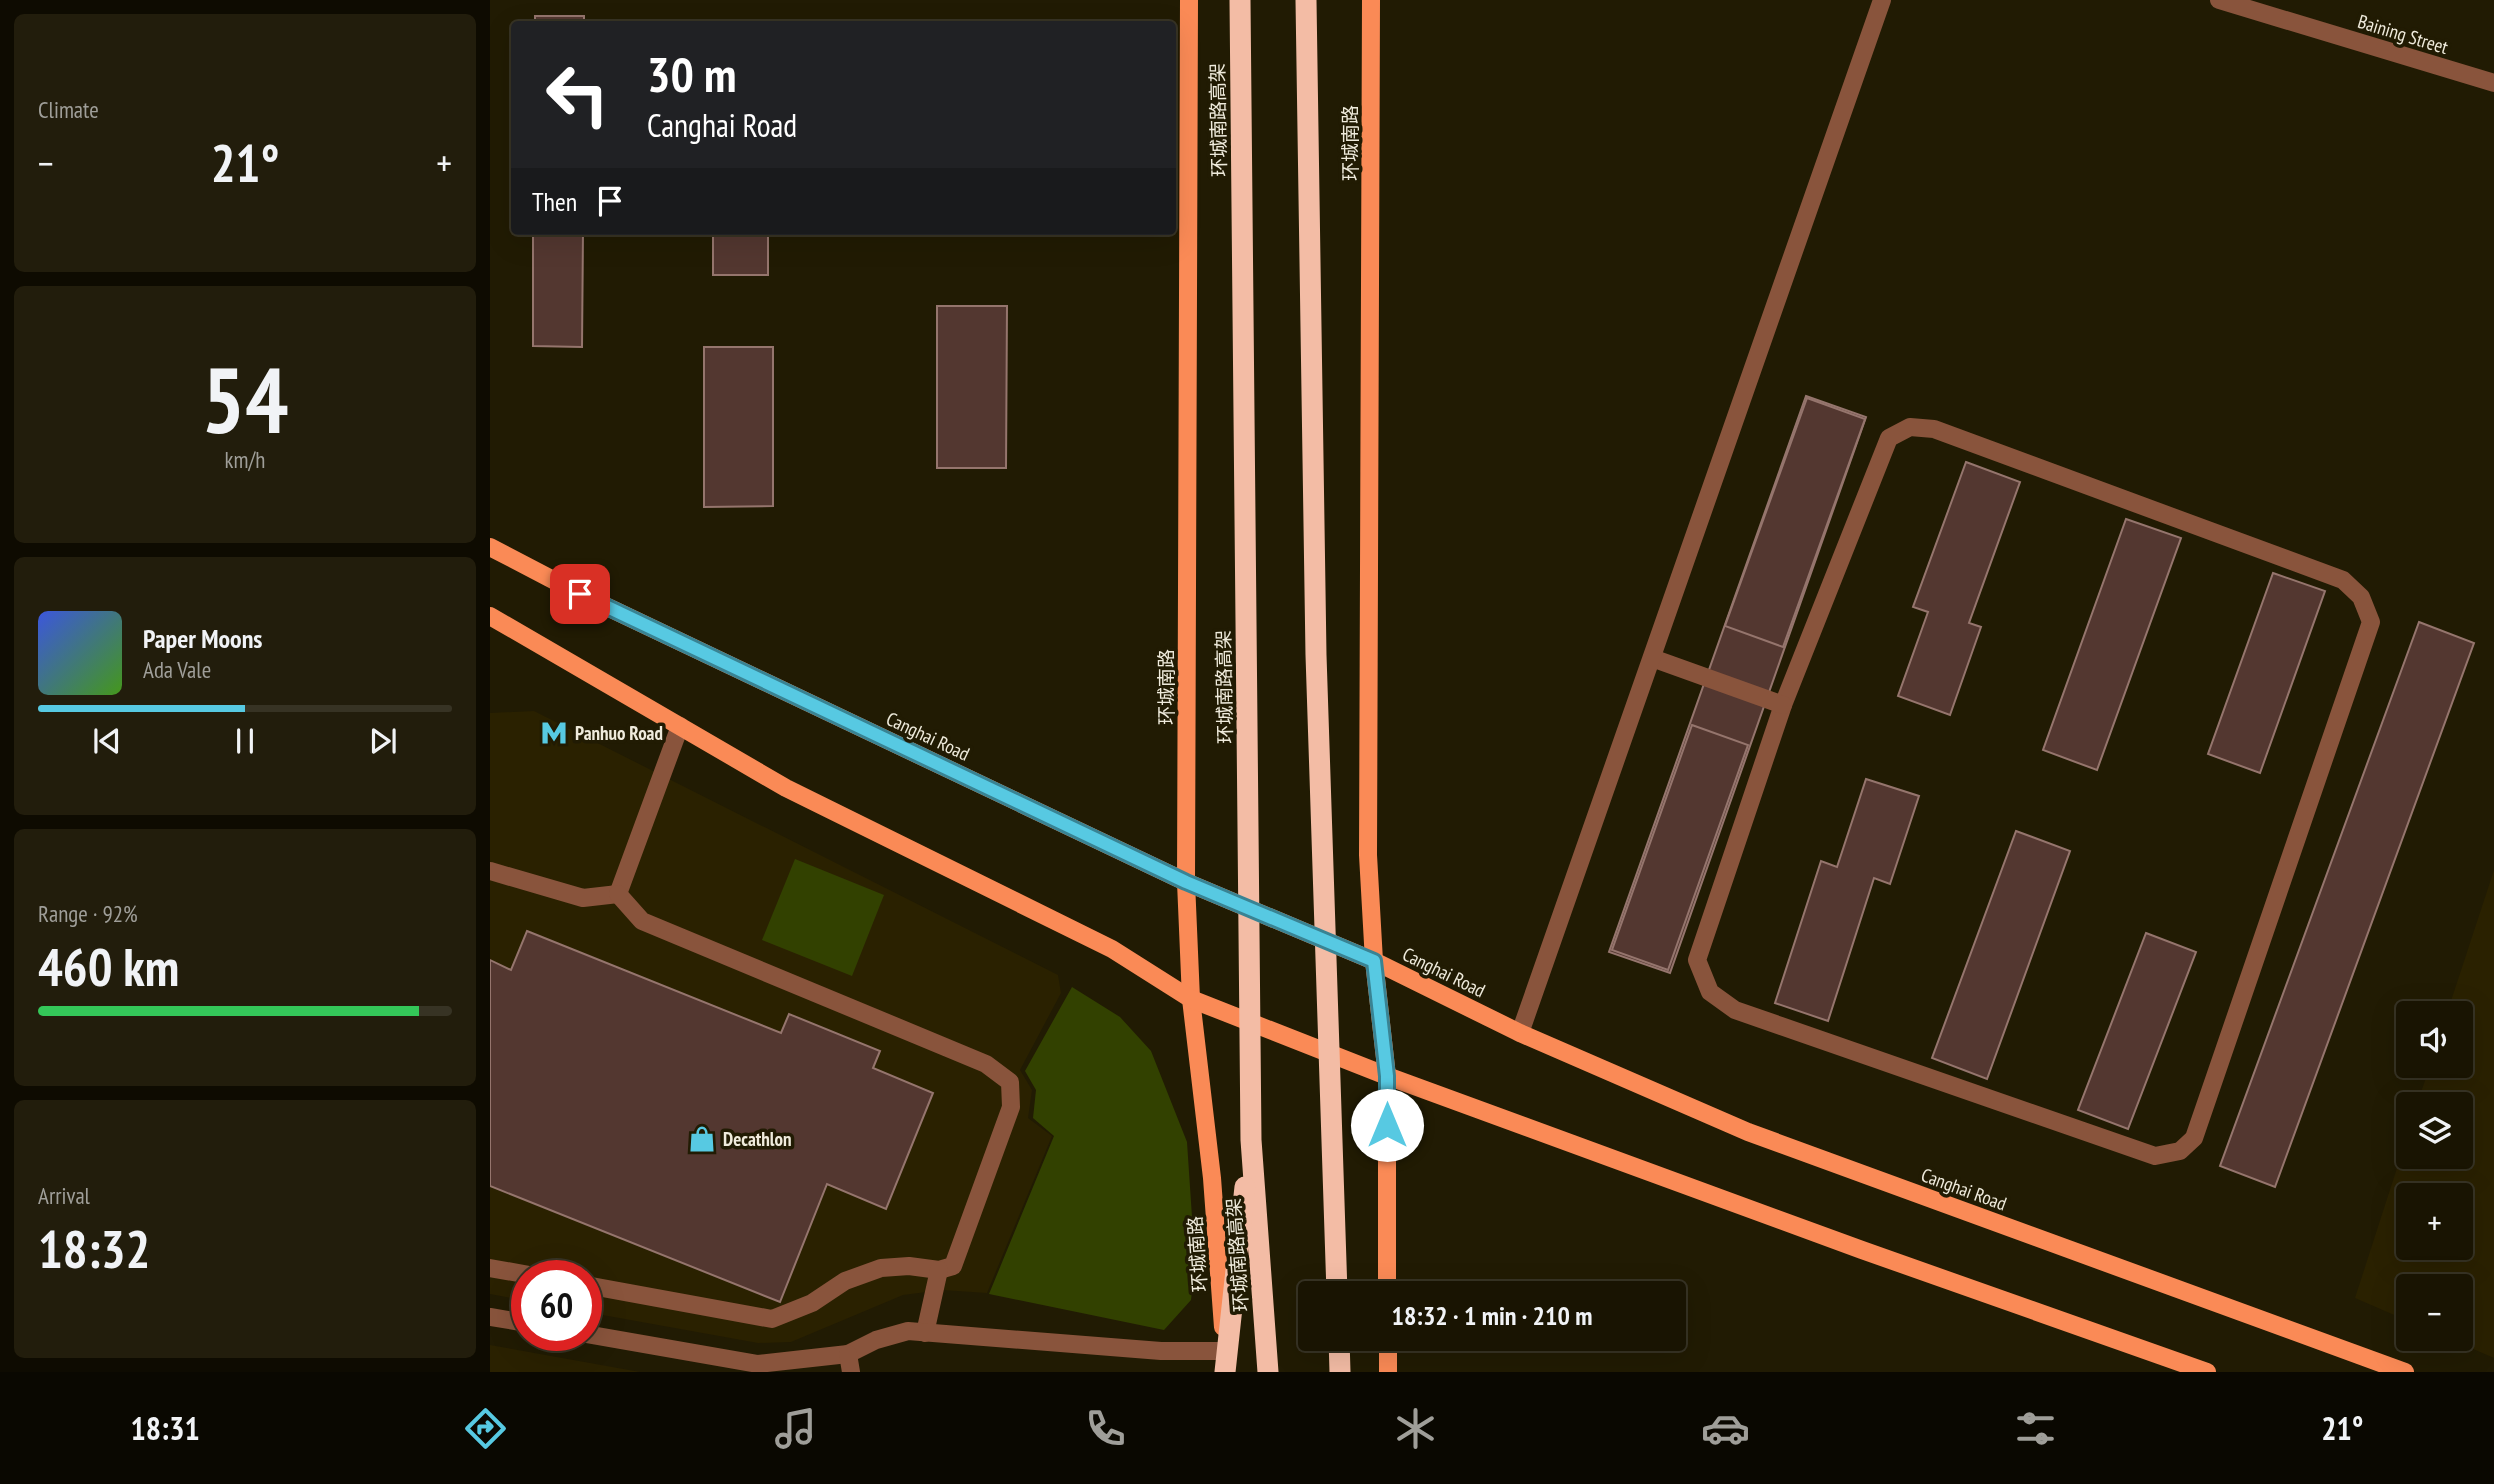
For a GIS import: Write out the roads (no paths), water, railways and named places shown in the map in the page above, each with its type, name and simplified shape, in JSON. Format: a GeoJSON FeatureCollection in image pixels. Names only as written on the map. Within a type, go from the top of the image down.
{"type":"FeatureCollection","features":[{"type":"Feature","properties":{"kind":"highway","name":"环城南路高架"},"geometry":{"type":"LineString","coordinates":[[1240,0],[1251,1140],[1268,1372]]}},
{"type":"Feature","properties":{"kind":"highway"},"geometry":{"type":"LineString","coordinates":[[1307,0],[1316,655],[1337,1281]]}},
{"type":"Feature","properties":{"kind":"highway"},"geometry":{"type":"LineString","coordinates":[[1226,1365],[1251,1140]]}},
{"type":"Feature","properties":{"kind":"highway"},"geometry":{"type":"LineString","coordinates":[[1339,1351],[1340,1372]]}},
{"type":"Feature","properties":{"kind":"main road","name":"环城南路"},"geometry":{"type":"LineString","coordinates":[[1189,0],[1186,882],[1191,999],[1213,1178],[1226,1365]]}},
{"type":"Feature","properties":{"kind":"main road","name":"环城南路"},"geometry":{"type":"LineString","coordinates":[[1371,0],[1368,855],[1374,961],[1387,1076],[1387,1281]]}},
{"type":"Feature","properties":{"kind":"main road","name":"Canghai Road"},"geometry":{"type":"LineString","coordinates":[[490,547],[580,594],[1186,882],[1374,961],[1520,1033],[1748,1132],[2405,1372]]}},
{"type":"Feature","properties":{"kind":"main road"},"geometry":{"type":"LineString","coordinates":[[490,616],[786,788],[1112,949],[1191,999],[1387,1076],[1862,1250],[2207,1372]]}},
{"type":"Feature","properties":{"kind":"main road"},"geometry":{"type":"LineString","coordinates":[[1388,1351],[1388,1372]]}},
{"type":"Feature","properties":{"kind":"street"},"geometry":{"type":"LineString","coordinates":[[1520,1033],[1882,0]]}},
{"type":"Feature","properties":{"kind":"street","name":"Baining Street"},"geometry":{"type":"LineString","coordinates":[[2219,0],[2494,83]]}},
{"type":"Feature","properties":{"kind":"street"},"geometry":{"type":"LineString","coordinates":[[1910,427],[1934,429],[2343,580],[2361,597],[2371,622],[2194,1138],[2180,1151],[2155,1156],[1735,1010],[1710,992],[1697,960],[1783,705],[1889,438],[1910,427]]}},
{"type":"Feature","properties":{"kind":"street"},"geometry":{"type":"LineString","coordinates":[[1652,658],[1783,705]]}},
{"type":"Feature","properties":{"kind":"street"},"geometry":{"type":"LineString","coordinates":[[618,894],[680,726]]}},
{"type":"Feature","properties":{"kind":"street"},"geometry":{"type":"LineString","coordinates":[[490,871],[583,898],[618,894]]}},
{"type":"Feature","properties":{"kind":"street"},"geometry":{"type":"LineString","coordinates":[[602,1288],[772,1319],[812,1303],[845,1281],[881,1268],[909,1266],[939,1269],[953,1266],[1011,1107],[1010,1082],[986,1064],[642,921],[618,894]]}},
{"type":"Feature","properties":{"kind":"street"},"geometry":{"type":"LineString","coordinates":[[490,1268],[511,1272]]}},
{"type":"Feature","properties":{"kind":"street"},"geometry":{"type":"LineString","coordinates":[[925,1333],[939,1269]]}},
{"type":"Feature","properties":{"kind":"street"},"geometry":{"type":"LineString","coordinates":[[490,1317],[511,1320]]}},
{"type":"Feature","properties":{"kind":"street"},"geometry":{"type":"LineString","coordinates":[[602,1337],[758,1364],[848,1354],[876,1340],[908,1331],[1161,1351],[1226,1365]]}},
{"type":"Feature","properties":{"kind":"street"},"geometry":{"type":"LineString","coordinates":[[848,1354],[851,1372]]}},
{"type":"Feature","properties":{"kind":"place","name":"Panhuo Road"},"geometry":{"type":"Point","coordinates":[554,733]}},
{"type":"Feature","properties":{"kind":"place","name":"Decathlon"},"geometry":{"type":"Point","coordinates":[702,1139]}}]}
